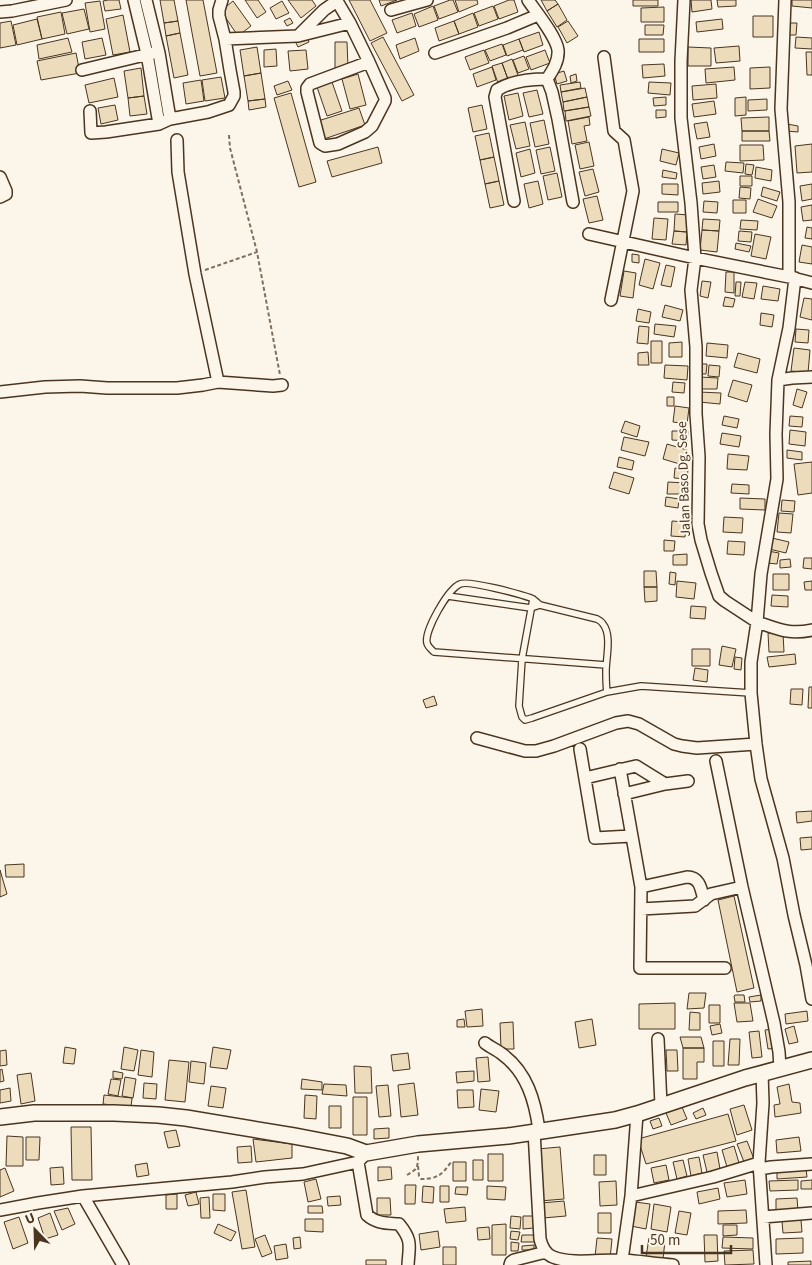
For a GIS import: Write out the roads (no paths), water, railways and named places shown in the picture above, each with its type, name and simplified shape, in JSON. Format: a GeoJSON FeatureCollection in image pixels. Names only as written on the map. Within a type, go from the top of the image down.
{"type":"FeatureCollection","features":[{"type":"Feature","properties":{"kind":"street"},"geometry":{"type":"LineString","coordinates":[[0,12],[66,0]]}},
{"type":"Feature","properties":{"kind":"street"},"geometry":{"type":"LineString","coordinates":[[134,0],[147,54],[159,124]]}},
{"type":"Feature","properties":{"kind":"street"},"geometry":{"type":"LineString","coordinates":[[146,0],[159,52],[170,119]]}},
{"type":"Feature","properties":{"kind":"street"},"geometry":{"type":"LineString","coordinates":[[90,111],[91,133],[159,124],[170,119],[229,105],[232,102],[234,92],[219,10],[222,0]]}},
{"type":"Feature","properties":{"kind":"street"},"geometry":{"type":"LineString","coordinates":[[316,0],[324,10]]}},
{"type":"Feature","properties":{"kind":"street"},"geometry":{"type":"LineString","coordinates":[[391,10],[426,0]]}},
{"type":"Feature","properties":{"kind":"street"},"geometry":{"type":"LineString","coordinates":[[528,0],[556,42],[558,50],[556,64],[547,78]]}},
{"type":"Feature","properties":{"kind":"street","name":"Jalan Baso Dg. Sese"},"geometry":{"type":"LineString","coordinates":[[684,0],[681,118],[695,258],[691,290],[696,347],[696,414],[699,457],[698,524],[700,540],[720,596],[725,601],[757,622],[787,632],[812,630]]}},
{"type":"Feature","properties":{"kind":"street"},"geometry":{"type":"LineString","coordinates":[[785,0],[781,109],[789,202],[792,278],[789,328],[778,380],[777,479],[761,574],[752,662],[751,692],[761,779],[783,858],[812,999]]}},
{"type":"Feature","properties":{"kind":"street"},"geometry":{"type":"LineString","coordinates":[[298,36],[324,10],[338,1],[369,62],[385,98],[372,126],[365,132],[338,144],[323,146],[320,143],[307,88],[314,82],[369,62]]}},
{"type":"Feature","properties":{"kind":"street"},"geometry":{"type":"LineString","coordinates":[[435,53],[538,15]]}},
{"type":"Feature","properties":{"kind":"street"},"geometry":{"type":"LineString","coordinates":[[225,39],[298,36],[350,23]]}},
{"type":"Feature","properties":{"kind":"street"},"geometry":{"type":"LineString","coordinates":[[82,70],[159,52]]}},
{"type":"Feature","properties":{"kind":"street"},"geometry":{"type":"LineString","coordinates":[[604,57],[614,131],[624,140],[633,191],[611,300]]}},
{"type":"Feature","properties":{"kind":"street"},"geometry":{"type":"LineString","coordinates":[[514,200],[495,97],[497,90],[511,84],[547,78]]}},
{"type":"Feature","properties":{"kind":"street"},"geometry":{"type":"LineString","coordinates":[[547,78],[558,119],[573,202]]}},
{"type":"Feature","properties":{"kind":"street"},"geometry":{"type":"LineString","coordinates":[[177,140],[178,172],[195,274],[218,382]]}},
{"type":"Feature","properties":{"kind":"street"},"geometry":{"type":"LineString","coordinates":[[0,176],[6,191],[0,197]]}},
{"type":"Feature","properties":{"kind":"street"},"geometry":{"type":"LineString","coordinates":[[590,234],[812,283]]}},
{"type":"Feature","properties":{"kind":"street"},"geometry":{"type":"LineString","coordinates":[[778,380],[812,377]]}},
{"type":"Feature","properties":{"kind":"street"},"geometry":{"type":"LineString","coordinates":[[0,392],[80,386],[177,388],[218,382],[282,385]]}},
{"type":"Feature","properties":{"kind":"street"},"geometry":{"type":"LineString","coordinates":[[478,738],[525,751],[536,750],[554,746],[616,723],[628,722],[639,724],[674,744],[682,746],[697,748],[756,744]]}},
{"type":"Feature","properties":{"kind":"street"},"geometry":{"type":"LineString","coordinates":[[580,748],[595,838],[631,836]]}},
{"type":"Feature","properties":{"kind":"street"},"geometry":{"type":"LineString","coordinates":[[716,761],[742,888],[774,1022],[780,1068]]}},
{"type":"Feature","properties":{"kind":"street"},"geometry":{"type":"LineString","coordinates":[[585,778],[636,766],[665,784]]}},
{"type":"Feature","properties":{"kind":"street"},"geometry":{"type":"LineString","coordinates":[[620,769],[640,886],[640,968],[725,968]]}},
{"type":"Feature","properties":{"kind":"street"},"geometry":{"type":"LineString","coordinates":[[624,794],[665,784],[688,781]]}},
{"type":"Feature","properties":{"kind":"street"},"geometry":{"type":"LineString","coordinates":[[640,886],[687,876],[698,881],[704,900]]}},
{"type":"Feature","properties":{"kind":"street"},"geometry":{"type":"LineString","coordinates":[[641,909],[693,906],[711,894],[742,888]]}},
{"type":"Feature","properties":{"kind":"street"},"geometry":{"type":"LineString","coordinates":[[658,1040],[661,1105]]}},
{"type":"Feature","properties":{"kind":"street"},"geometry":{"type":"LineString","coordinates":[[485,1043],[513,1064],[526,1082],[535,1106],[540,1239],[542,1247],[546,1252],[551,1257],[593,1263],[622,1260],[673,1265]]}},
{"type":"Feature","properties":{"kind":"street"},"geometry":{"type":"LineString","coordinates":[[0,1210],[83,1196],[303,1174],[418,1144],[508,1136],[615,1120],[762,1072],[812,1060]]}},
{"type":"Feature","properties":{"kind":"street"},"geometry":{"type":"LineString","coordinates":[[762,1072],[759,1166],[766,1265]]}},
{"type":"Feature","properties":{"kind":"street"},"geometry":{"type":"LineString","coordinates":[[0,1117],[34,1113],[158,1115],[186,1118],[347,1146],[362,1158],[367,1215],[373,1221],[400,1224],[410,1242],[408,1265]]}},
{"type":"Feature","properties":{"kind":"street"},"geometry":{"type":"LineString","coordinates":[[622,1260],[631,1196],[637,1114]]}},
{"type":"Feature","properties":{"kind":"street"},"geometry":{"type":"LineString","coordinates":[[631,1196],[759,1166],[812,1164]]}},
{"type":"Feature","properties":{"kind":"street"},"geometry":{"type":"LineString","coordinates":[[83,1196],[123,1265]]}},
{"type":"Feature","properties":{"kind":"street"},"geometry":{"type":"LineString","coordinates":[[763,1217],[812,1214]]}},
{"type":"Feature","properties":{"kind":"street"},"geometry":{"type":"LineString","coordinates":[[510,1265],[514,1260],[546,1252]]}},
{"type":"Feature","properties":{"kind":"lane"},"geometry":{"type":"LineString","coordinates":[[606,665],[434,652],[427,644],[426,637],[436,612],[454,588],[460,584],[469,582],[533,599],[540,605],[597,619],[604,624],[607,635],[606,692]]}},
{"type":"Feature","properties":{"kind":"lane"},"geometry":{"type":"LineString","coordinates":[[448,596],[531,608],[540,605]]}},
{"type":"Feature","properties":{"kind":"lane"},"geometry":{"type":"LineString","coordinates":[[533,599],[522,659],[518,706],[525,720],[606,692],[641,686],[751,692]]}}]}
